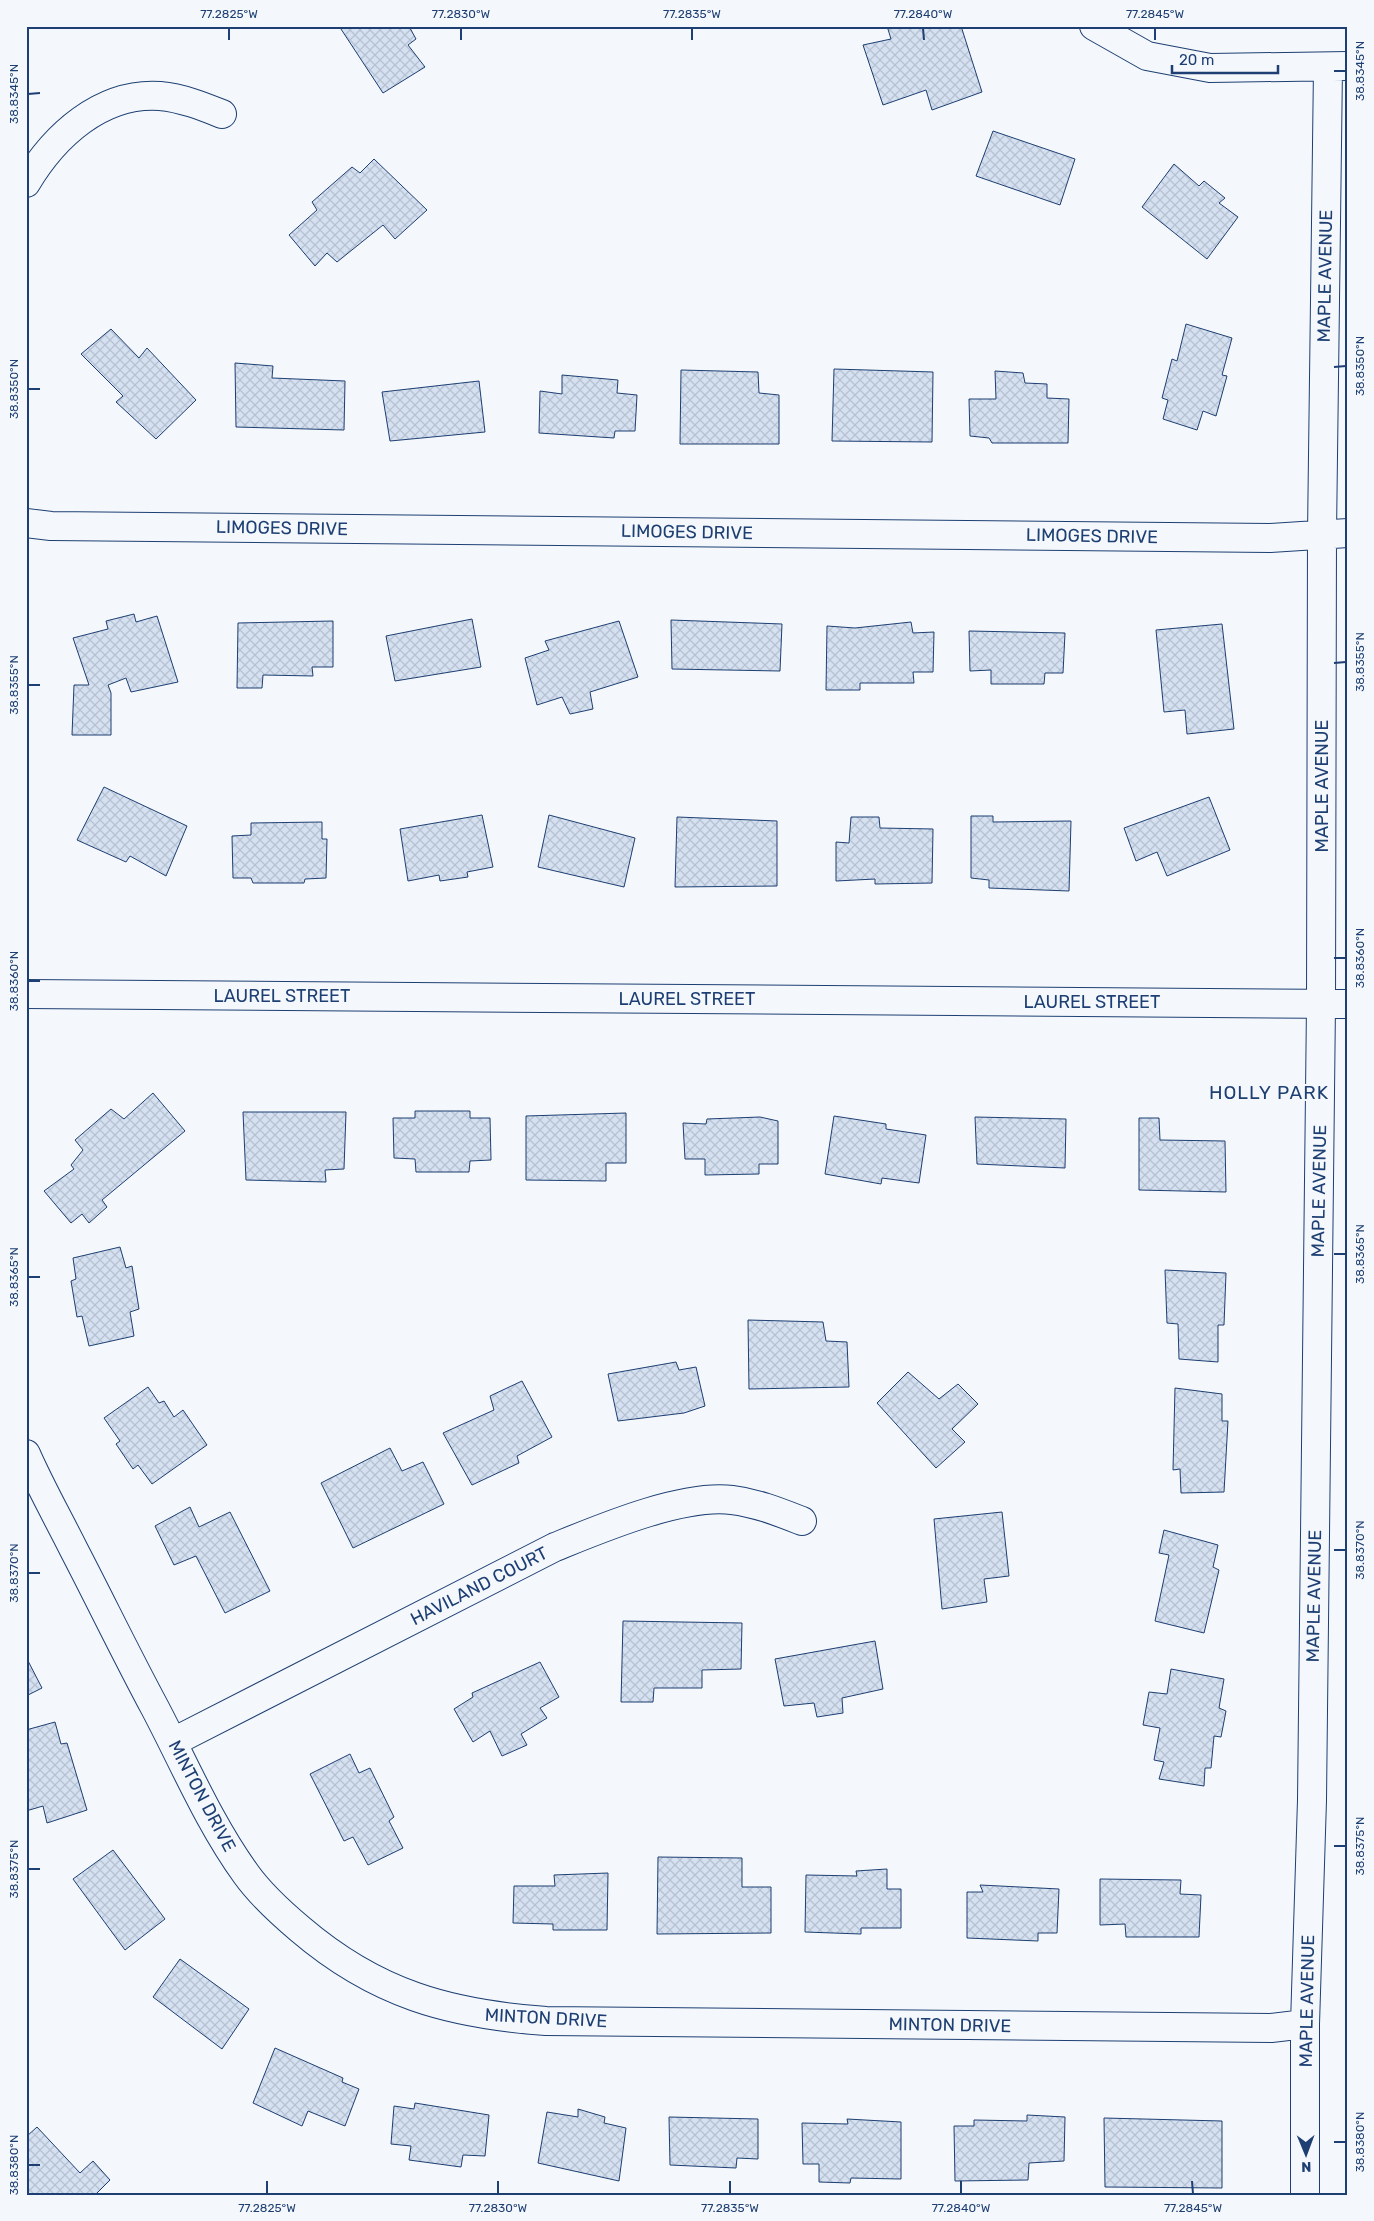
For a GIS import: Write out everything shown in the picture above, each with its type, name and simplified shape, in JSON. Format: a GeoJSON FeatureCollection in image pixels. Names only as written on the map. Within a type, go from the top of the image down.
{"type":"FeatureCollection","features":[{"type":"Feature","properties":{"kind":"street"},"geometry":{"type":"LineString","coordinates":[[1094,26],[1147,56],[1210,68],[1338,67]]}},
{"type":"Feature","properties":{"kind":"street","name":"MAPLE AVENUE"},"geometry":{"type":"LineString","coordinates":[[1305,2195],[1305,2024],[1312,1800],[1321,1004],[1335,534],[1338,67]]}},
{"type":"Feature","properties":{"kind":"street"},"geometry":{"type":"LineString","coordinates":[[26,184],[37,165],[58,140],[80,120],[103,107],[124,100],[159,96],[192,102],[222,114]]}},
{"type":"Feature","properties":{"kind":"street","name":"LIMOGES DRIVE"},"geometry":{"type":"LineString","coordinates":[[26,523],[71,526],[1240,537],[1335,534]]}},
{"type":"Feature","properties":{"kind":"street","name":"LAUREL STREET"},"geometry":{"type":"LineString","coordinates":[[26,994],[1348,1004]]}},
{"type":"Feature","properties":{"kind":"street","name":"MINTON DRIVE"},"geometry":{"type":"LineString","coordinates":[[26,1454],[138,1676],[226,1844],[246,1875],[275,1908],[320,1946],[363,1974],[409,1995],[452,2009],[496,2018],[546,2021],[1271,2028],[1305,2024]]}},
{"type":"Feature","properties":{"kind":"street","name":"HAVILAND COURT"},"geometry":{"type":"LineString","coordinates":[[173,1742],[555,1547],[598,1529],[680,1505],[731,1500],[763,1506],[802,1521]]}},
{"type":"Feature","properties":{"kind":"building"},"geometry":{"type":"Polygon","coordinates":[[[339,26],[412,26],[410,28],[416,39],[408,45],[425,67],[383,93],[339,26]]]}},
{"type":"Feature","properties":{"kind":"building"},"geometry":{"type":"Polygon","coordinates":[[[887,26],[961,26],[982,92],[932,110],[926,90],[883,105],[863,45],[891,39],[887,26]]]}},
{"type":"Feature","properties":{"kind":"building"},"geometry":{"type":"Polygon","coordinates":[[[993,131],[1075,159],[1060,205],[976,176],[993,131]]]}},
{"type":"Feature","properties":{"kind":"building"},"geometry":{"type":"Polygon","coordinates":[[[374,159],[427,210],[395,239],[383,225],[337,262],[327,253],[315,266],[289,235],[317,210],[312,202],[352,167],[360,173],[374,159]]]}},
{"type":"Feature","properties":{"kind":"building"},"geometry":{"type":"Polygon","coordinates":[[[1174,164],[1199,186],[1204,181],[1225,198],[1219,203],[1238,217],[1207,259],[1142,207],[1174,164]]]}},
{"type":"Feature","properties":{"kind":"building"},"geometry":{"type":"Polygon","coordinates":[[[1186,324],[1232,338],[1222,375],[1227,376],[1216,416],[1203,411],[1197,430],[1163,419],[1168,400],[1162,398],[1172,359],[1177,361],[1186,324]]]}},
{"type":"Feature","properties":{"kind":"building"},"geometry":{"type":"Polygon","coordinates":[[[111,329],[139,358],[147,348],[196,400],[156,439],[116,402],[123,396],[81,354],[111,329]]]}},
{"type":"Feature","properties":{"kind":"building"},"geometry":{"type":"Polygon","coordinates":[[[235,363],[273,366],[272,378],[345,381],[344,430],[236,427],[235,363]]]}},
{"type":"Feature","properties":{"kind":"building"},"geometry":{"type":"Polygon","coordinates":[[[834,369],[933,372],[932,442],[832,441],[834,369]]]}},
{"type":"Feature","properties":{"kind":"building"},"geometry":{"type":"Polygon","coordinates":[[[681,370],[758,372],[759,393],[779,395],[779,444],[680,444],[681,370]]]}},
{"type":"Feature","properties":{"kind":"building"},"geometry":{"type":"Polygon","coordinates":[[[995,371],[1023,373],[1025,383],[1047,384],[1047,398],[1069,399],[1068,443],[992,443],[989,438],[970,436],[969,399],[996,399],[995,371]]]}},
{"type":"Feature","properties":{"kind":"building"},"geometry":{"type":"Polygon","coordinates":[[[562,375],[618,380],[617,393],[637,395],[635,431],[615,431],[614,438],[539,433],[540,391],[562,394],[562,375]]]}},
{"type":"Feature","properties":{"kind":"building"},"geometry":{"type":"Polygon","coordinates":[[[479,381],[485,432],[390,441],[382,392],[479,381]]]}},
{"type":"Feature","properties":{"kind":"building"},"geometry":{"type":"Polygon","coordinates":[[[134,614],[136,622],[157,616],[178,682],[131,692],[126,678],[108,685],[111,693],[111,735],[72,735],[74,685],[89,685],[73,638],[108,629],[106,621],[134,614]]]}},
{"type":"Feature","properties":{"kind":"building"},"geometry":{"type":"Polygon","coordinates":[[[472,619],[481,667],[395,681],[386,636],[472,619]]]}},
{"type":"Feature","properties":{"kind":"building"},"geometry":{"type":"Polygon","coordinates":[[[671,620],[782,624],[780,671],[672,669],[671,620]]]}},
{"type":"Feature","properties":{"kind":"building"},"geometry":{"type":"Polygon","coordinates":[[[333,621],[333,667],[312,667],[313,676],[263,675],[262,688],[237,688],[238,623],[333,621]]]}},
{"type":"Feature","properties":{"kind":"building"},"geometry":{"type":"Polygon","coordinates":[[[619,621],[638,677],[590,692],[593,709],[570,714],[562,697],[537,705],[525,658],[549,650],[545,641],[619,621]]]}},
{"type":"Feature","properties":{"kind":"building"},"geometry":{"type":"Polygon","coordinates":[[[911,622],[913,633],[934,632],[933,672],[913,672],[914,683],[860,683],[860,690],[826,690],[827,626],[855,628],[911,622]]]}},
{"type":"Feature","properties":{"kind":"building"},"geometry":{"type":"Polygon","coordinates":[[[1222,624],[1234,729],[1187,734],[1185,710],[1164,712],[1156,630],[1222,624]]]}},
{"type":"Feature","properties":{"kind":"building"},"geometry":{"type":"Polygon","coordinates":[[[969,631],[1065,633],[1063,673],[1045,673],[1044,684],[991,684],[991,670],[970,671],[969,631]]]}},
{"type":"Feature","properties":{"kind":"building"},"geometry":{"type":"Polygon","coordinates":[[[104,787],[187,826],[166,876],[130,856],[126,862],[77,840],[104,787]]]}},
{"type":"Feature","properties":{"kind":"building"},"geometry":{"type":"Polygon","coordinates":[[[1209,797],[1230,850],[1167,876],[1157,852],[1136,861],[1124,828],[1209,797]]]}},
{"type":"Feature","properties":{"kind":"building"},"geometry":{"type":"Polygon","coordinates":[[[482,815],[493,867],[467,872],[468,877],[440,881],[439,875],[408,881],[400,829],[482,815]]]}},
{"type":"Feature","properties":{"kind":"building"},"geometry":{"type":"Polygon","coordinates":[[[549,815],[635,838],[624,887],[538,867],[549,815]]]}},
{"type":"Feature","properties":{"kind":"building"},"geometry":{"type":"Polygon","coordinates":[[[971,816],[993,816],[993,822],[1071,821],[1069,891],[989,888],[989,880],[971,878],[971,816]]]}},
{"type":"Feature","properties":{"kind":"building"},"geometry":{"type":"Polygon","coordinates":[[[677,817],[777,821],[777,886],[675,887],[677,817]]]}},
{"type":"Feature","properties":{"kind":"building"},"geometry":{"type":"Polygon","coordinates":[[[851,817],[879,817],[880,828],[933,829],[932,883],[875,884],[875,879],[836,881],[836,842],[849,843],[851,817]]]}},
{"type":"Feature","properties":{"kind":"building"},"geometry":{"type":"Polygon","coordinates":[[[322,822],[322,839],[327,839],[326,878],[305,879],[304,883],[253,883],[251,878],[233,878],[232,836],[251,835],[251,823],[322,822]]]}},
{"type":"Feature","properties":{"kind":"building"},"geometry":{"type":"Polygon","coordinates":[[[153,1093],[185,1131],[102,1200],[107,1207],[89,1223],[82,1214],[71,1223],[44,1191],[74,1169],[71,1165],[83,1150],[75,1140],[111,1109],[124,1119],[153,1093]]]}},
{"type":"Feature","properties":{"kind":"building"},"geometry":{"type":"Polygon","coordinates":[[[415,1111],[470,1111],[470,1118],[490,1118],[491,1160],[470,1161],[469,1172],[416,1172],[415,1159],[394,1158],[393,1118],[415,1118],[415,1111]]]}},
{"type":"Feature","properties":{"kind":"building"},"geometry":{"type":"Polygon","coordinates":[[[243,1112],[346,1112],[344,1169],[325,1170],[326,1182],[246,1180],[243,1112]]]}},
{"type":"Feature","properties":{"kind":"building"},"geometry":{"type":"Polygon","coordinates":[[[626,1113],[626,1163],[606,1163],[606,1181],[526,1180],[526,1116],[626,1113]]]}},
{"type":"Feature","properties":{"kind":"building"},"geometry":{"type":"Polygon","coordinates":[[[834,1116],[886,1124],[886,1129],[926,1135],[919,1183],[882,1178],[881,1184],[825,1174],[834,1116]]]}},
{"type":"Feature","properties":{"kind":"building"},"geometry":{"type":"Polygon","coordinates":[[[760,1117],[778,1121],[778,1164],[759,1164],[759,1174],[705,1175],[705,1159],[685,1159],[683,1123],[706,1124],[707,1119],[760,1117]]]}},
{"type":"Feature","properties":{"kind":"building"},"geometry":{"type":"Polygon","coordinates":[[[975,1117],[1066,1119],[1065,1168],[977,1164],[975,1117]]]}},
{"type":"Feature","properties":{"kind":"building"},"geometry":{"type":"Polygon","coordinates":[[[1139,1118],[1159,1118],[1160,1140],[1225,1141],[1226,1192],[1139,1190],[1139,1118]]]}},
{"type":"Feature","properties":{"kind":"building"},"geometry":{"type":"Polygon","coordinates":[[[120,1247],[126,1268],[132,1266],[139,1309],[130,1312],[134,1336],[89,1346],[82,1316],[77,1317],[71,1281],[76,1279],[73,1258],[120,1247]]]}},
{"type":"Feature","properties":{"kind":"building"},"geometry":{"type":"Polygon","coordinates":[[[1165,1270],[1226,1273],[1224,1325],[1218,1325],[1218,1362],[1179,1359],[1178,1324],[1167,1323],[1165,1270]]]}},
{"type":"Feature","properties":{"kind":"building"},"geometry":{"type":"Polygon","coordinates":[[[748,1320],[823,1322],[826,1341],[847,1342],[849,1387],[749,1389],[748,1320]]]}},
{"type":"Feature","properties":{"kind":"building"},"geometry":{"type":"Polygon","coordinates":[[[676,1362],[679,1370],[696,1367],[705,1406],[684,1413],[618,1421],[608,1374],[676,1362]]]}},
{"type":"Feature","properties":{"kind":"building"},"geometry":{"type":"Polygon","coordinates":[[[908,1372],[939,1399],[958,1384],[978,1404],[952,1429],[965,1442],[936,1468],[877,1403],[908,1372]]]}},
{"type":"Feature","properties":{"kind":"building"},"geometry":{"type":"Polygon","coordinates":[[[522,1381],[552,1437],[517,1456],[519,1463],[472,1485],[443,1433],[494,1410],[490,1396],[522,1381]]]}},
{"type":"Feature","properties":{"kind":"building"},"geometry":{"type":"Polygon","coordinates":[[[148,1387],[159,1403],[164,1401],[174,1417],[183,1410],[207,1445],[152,1484],[138,1465],[133,1469],[116,1444],[120,1441],[104,1418],[148,1387]]]}},
{"type":"Feature","properties":{"kind":"building"},"geometry":{"type":"Polygon","coordinates":[[[1175,1388],[1222,1394],[1222,1421],[1228,1421],[1224,1492],[1181,1493],[1180,1469],[1173,1470],[1175,1388]]]}},
{"type":"Feature","properties":{"kind":"building"},"geometry":{"type":"Polygon","coordinates":[[[390,1448],[402,1471],[423,1462],[444,1504],[353,1548],[321,1483],[390,1448]]]}},
{"type":"Feature","properties":{"kind":"building"},"geometry":{"type":"Polygon","coordinates":[[[190,1507],[199,1527],[230,1512],[270,1591],[225,1613],[196,1556],[174,1565],[155,1526],[190,1507]]]}},
{"type":"Feature","properties":{"kind":"building"},"geometry":{"type":"Polygon","coordinates":[[[1002,1512],[1009,1576],[984,1579],[987,1602],[942,1609],[934,1519],[1002,1512]]]}},
{"type":"Feature","properties":{"kind":"building"},"geometry":{"type":"Polygon","coordinates":[[[1164,1530],[1218,1545],[1213,1567],[1219,1570],[1204,1633],[1155,1621],[1169,1555],[1159,1553],[1164,1530]]]}},
{"type":"Feature","properties":{"kind":"building"},"geometry":{"type":"Polygon","coordinates":[[[623,1621],[742,1623],[741,1669],[702,1670],[702,1688],[654,1688],[653,1702],[621,1702],[623,1621]]]}},
{"type":"Feature","properties":{"kind":"building"},"geometry":{"type":"Polygon","coordinates":[[[875,1641],[883,1689],[842,1698],[843,1713],[817,1717],[814,1703],[784,1706],[775,1659],[875,1641]]]}},
{"type":"Feature","properties":{"kind":"building"},"geometry":{"type":"Polygon","coordinates":[[[26,1657],[42,1688],[26,1696],[26,1657]]]}},
{"type":"Feature","properties":{"kind":"building"},"geometry":{"type":"Polygon","coordinates":[[[540,1662],[559,1697],[540,1708],[547,1718],[521,1734],[527,1745],[502,1756],[490,1731],[473,1742],[454,1709],[473,1697],[472,1693],[540,1662]]]}},
{"type":"Feature","properties":{"kind":"building"},"geometry":{"type":"Polygon","coordinates":[[[1171,1669],[1224,1679],[1219,1708],[1226,1711],[1221,1737],[1214,1736],[1211,1768],[1205,1768],[1204,1786],[1159,1779],[1164,1762],[1154,1760],[1160,1728],[1143,1725],[1149,1692],[1167,1694],[1171,1669]]]}},
{"type":"Feature","properties":{"kind":"building"},"geometry":{"type":"Polygon","coordinates":[[[55,1722],[61,1744],[67,1743],[87,1810],[47,1823],[43,1806],[26,1811],[26,1730],[55,1722]]]}},
{"type":"Feature","properties":{"kind":"building"},"geometry":{"type":"Polygon","coordinates":[[[350,1754],[359,1773],[370,1768],[394,1817],[389,1821],[403,1848],[368,1865],[353,1837],[344,1841],[310,1774],[350,1754]]]}},
{"type":"Feature","properties":{"kind":"building"},"geometry":{"type":"Polygon","coordinates":[[[113,1850],[165,1919],[125,1950],[73,1879],[113,1850]]]}},
{"type":"Feature","properties":{"kind":"building"},"geometry":{"type":"Polygon","coordinates":[[[658,1857],[742,1858],[742,1887],[771,1887],[771,1933],[657,1934],[658,1857]]]}},
{"type":"Feature","properties":{"kind":"building"},"geometry":{"type":"Polygon","coordinates":[[[887,1869],[887,1889],[901,1889],[901,1928],[861,1928],[861,1934],[805,1932],[806,1875],[857,1876],[856,1871],[887,1869]]]}},
{"type":"Feature","properties":{"kind":"building"},"geometry":{"type":"Polygon","coordinates":[[[608,1873],[607,1930],[553,1930],[553,1924],[513,1923],[514,1886],[555,1886],[554,1875],[608,1873]]]}},
{"type":"Feature","properties":{"kind":"building"},"geometry":{"type":"Polygon","coordinates":[[[1100,1879],[1181,1880],[1180,1894],[1201,1895],[1199,1937],[1126,1937],[1125,1924],[1100,1925],[1100,1879]]]}},
{"type":"Feature","properties":{"kind":"building"},"geometry":{"type":"Polygon","coordinates":[[[980,1885],[1059,1889],[1057,1933],[1038,1933],[1038,1941],[967,1938],[967,1892],[983,1892],[980,1885]]]}},
{"type":"Feature","properties":{"kind":"building"},"geometry":{"type":"Polygon","coordinates":[[[180,1959],[249,2009],[222,2049],[153,1997],[180,1959]]]}},
{"type":"Feature","properties":{"kind":"building"},"geometry":{"type":"Polygon","coordinates":[[[275,2048],[343,2078],[342,2082],[359,2089],[345,2126],[308,2111],[302,2126],[253,2103],[275,2048]]]}},
{"type":"Feature","properties":{"kind":"building"},"geometry":{"type":"Polygon","coordinates":[[[415,2103],[489,2115],[485,2156],[463,2155],[461,2167],[409,2160],[411,2146],[391,2144],[394,2106],[414,2109],[415,2103]]]}},
{"type":"Feature","properties":{"kind":"building"},"geometry":{"type":"Polygon","coordinates":[[[578,2109],[605,2117],[604,2123],[626,2128],[619,2181],[538,2163],[547,2112],[578,2117],[578,2109]]]}},
{"type":"Feature","properties":{"kind":"building"},"geometry":{"type":"Polygon","coordinates":[[[1027,2115],[1065,2117],[1064,2161],[1029,2163],[1028,2180],[955,2181],[954,2126],[974,2126],[974,2120],[1027,2121],[1027,2115]]]}},
{"type":"Feature","properties":{"kind":"building"},"geometry":{"type":"Polygon","coordinates":[[[669,2117],[758,2119],[758,2159],[737,2158],[736,2168],[670,2165],[669,2117]]]}},
{"type":"Feature","properties":{"kind":"building"},"geometry":{"type":"Polygon","coordinates":[[[1104,2118],[1222,2121],[1222,2188],[1105,2187],[1104,2118]]]}},
{"type":"Feature","properties":{"kind":"building"},"geometry":{"type":"Polygon","coordinates":[[[847,2119],[901,2122],[901,2179],[851,2178],[850,2183],[819,2182],[819,2164],[803,2164],[802,2123],[848,2124],[847,2119]]]}},
{"type":"Feature","properties":{"kind":"building"},"geometry":{"type":"Polygon","coordinates":[[[37,2127],[80,2173],[93,2161],[110,2180],[95,2195],[30,2195],[26,2191],[26,2137],[37,2127]]]}},
{"type":"Feature","properties":{"kind":"district","name":"HOLLY PARK"},"geometry":{"type":"Point","coordinates":[1269,1092]}}]}
